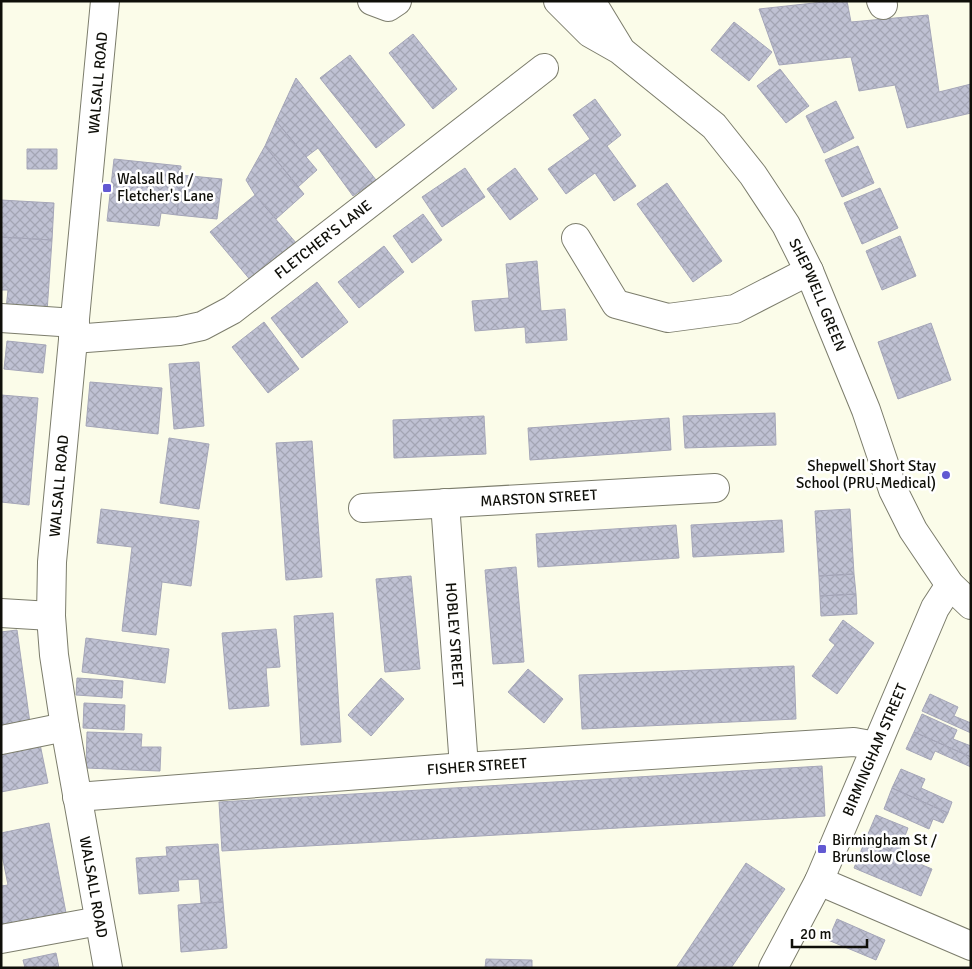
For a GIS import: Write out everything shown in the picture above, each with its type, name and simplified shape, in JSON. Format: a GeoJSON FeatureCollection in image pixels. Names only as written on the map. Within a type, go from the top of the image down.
{"type":"FeatureCollection","features":[{"type":"Feature","properties":{"kind":"street","name":"WALSALL ROAD"},"geometry":{"type":"LineString","coordinates":[[105,1],[52,562],[51,616],[54,655],[65,727],[108,968]]}},
{"type":"Feature","properties":{"kind":"street"},"geometry":{"type":"LineString","coordinates":[[372,1],[388,7],[397,1]]}},
{"type":"Feature","properties":{"kind":"street","name":"SHEPWELL GREEN"},"geometry":{"type":"LineString","coordinates":[[554,3],[590,33],[620,50],[714,126],[753,175],[786,225],[809,271],[866,410],[893,490],[913,530],[950,585],[971,605]]}},
{"type":"Feature","properties":{"kind":"street","name":"SHEPWELL GREEN"},"geometry":{"type":"LineString","coordinates":[[593,3],[620,50]]}},
{"type":"Feature","properties":{"kind":"street","name":"FLETCHER'S LANE"},"geometry":{"type":"LineString","coordinates":[[1,318],[74,331],[179,331],[202,326],[232,310],[544,68]]}},
{"type":"Feature","properties":{"kind":"street"},"geometry":{"type":"LineString","coordinates":[[576,238],[616,304],[668,318],[735,309],[809,271]]}},
{"type":"Feature","properties":{"kind":"street","name":"MARSTON STREET"},"geometry":{"type":"LineString","coordinates":[[363,508],[715,488]]}},
{"type":"Feature","properties":{"kind":"street","name":"HOBLEY STREET"},"geometry":{"type":"LineString","coordinates":[[445,503],[464,767]]}},
{"type":"Feature","properties":{"kind":"street","name":"BIRMINGHAM STREET"},"geometry":{"type":"LineString","coordinates":[[773,968],[819,881],[935,608],[950,585]]}},
{"type":"Feature","properties":{"kind":"street"},"geometry":{"type":"LineString","coordinates":[[1,613],[51,616]]}},
{"type":"Feature","properties":{"kind":"street"},"geometry":{"type":"LineString","coordinates":[[1,740],[65,727]]}},
{"type":"Feature","properties":{"kind":"street","name":"FISHER STREET"},"geometry":{"type":"LineString","coordinates":[[77,797],[464,767],[854,742],[876,746]]}},
{"type":"Feature","properties":{"kind":"street"},"geometry":{"type":"LineString","coordinates":[[819,881],[971,946]]}},
{"type":"Feature","properties":{"kind":"street"},"geometry":{"type":"LineString","coordinates":[[1,939],[99,921]]}},
{"type":"Feature","properties":{"kind":"building"},"geometry":{"type":"Polygon","coordinates":[[[847,1],[851,22],[928,15],[939,92],[971,84],[971,113],[907,128],[895,85],[859,91],[851,57],[779,65],[759,9],[847,1]]]}},
{"type":"Feature","properties":{"kind":"building"},"geometry":{"type":"Polygon","coordinates":[[[734,22],[772,52],[749,81],[711,50],[734,22]]]}},
{"type":"Feature","properties":{"kind":"building"},"geometry":{"type":"Polygon","coordinates":[[[413,34],[457,89],[433,109],[389,53],[413,34]]]}},
{"type":"Feature","properties":{"kind":"building"},"geometry":{"type":"Polygon","coordinates":[[[350,55],[405,125],[376,148],[320,78],[350,55]]]}},
{"type":"Feature","properties":{"kind":"building"},"geometry":{"type":"Polygon","coordinates":[[[780,69],[809,106],[786,123],[757,86],[780,69]]]}},
{"type":"Feature","properties":{"kind":"building"},"geometry":{"type":"Polygon","coordinates":[[[296,78],[376,180],[353,196],[318,148],[306,157],[276,121],[296,78]]]}},
{"type":"Feature","properties":{"kind":"building"},"geometry":{"type":"Polygon","coordinates":[[[595,99],[621,135],[607,146],[636,186],[614,201],[595,173],[566,194],[548,169],[590,139],[573,115],[595,99]]]}},
{"type":"Feature","properties":{"kind":"building"},"geometry":{"type":"Polygon","coordinates":[[[836,101],[854,138],[824,153],[806,116],[836,101]]]}},
{"type":"Feature","properties":{"kind":"building"},"geometry":{"type":"Polygon","coordinates":[[[276,121],[317,170],[298,187],[265,146],[276,121]]]}},
{"type":"Feature","properties":{"kind":"building"},"geometry":{"type":"Polygon","coordinates":[[[265,146],[304,194],[276,219],[255,195],[246,180],[265,146]]]}},
{"type":"Feature","properties":{"kind":"building"},"geometry":{"type":"Polygon","coordinates":[[[858,146],[874,183],[842,197],[825,160],[858,146]]]}},
{"type":"Feature","properties":{"kind":"building"},"geometry":{"type":"Polygon","coordinates":[[[27,149],[57,149],[57,169],[27,169],[27,149]]]}},
{"type":"Feature","properties":{"kind":"building"},"geometry":{"type":"Polygon","coordinates":[[[114,159],[181,166],[177,215],[161,213],[159,226],[107,221],[114,159]]]}},
{"type":"Feature","properties":{"kind":"building"},"geometry":{"type":"Polygon","coordinates":[[[465,168],[485,197],[442,227],[422,197],[465,168]]]}},
{"type":"Feature","properties":{"kind":"building"},"geometry":{"type":"Polygon","coordinates":[[[515,168],[538,199],[510,220],[487,189],[515,168]]]}},
{"type":"Feature","properties":{"kind":"building"},"geometry":{"type":"Polygon","coordinates":[[[181,175],[222,179],[217,219],[177,215],[181,175]]]}},
{"type":"Feature","properties":{"kind":"building"},"geometry":{"type":"Polygon","coordinates":[[[667,183],[722,261],[693,282],[637,204],[667,183]]]}},
{"type":"Feature","properties":{"kind":"building"},"geometry":{"type":"Polygon","coordinates":[[[880,188],[898,228],[862,244],[844,203],[880,188]]]}},
{"type":"Feature","properties":{"kind":"building"},"geometry":{"type":"Polygon","coordinates":[[[255,195],[297,244],[252,282],[210,232],[255,195]]]}},
{"type":"Feature","properties":{"kind":"building"},"geometry":{"type":"Polygon","coordinates":[[[1,200],[54,203],[52,240],[1,237],[1,200]]]}},
{"type":"Feature","properties":{"kind":"building"},"geometry":{"type":"Polygon","coordinates":[[[423,214],[442,240],[412,263],[393,236],[423,214]]]}},
{"type":"Feature","properties":{"kind":"building"},"geometry":{"type":"Polygon","coordinates":[[[900,236],[916,276],[882,290],[866,251],[900,236]]]}},
{"type":"Feature","properties":{"kind":"building"},"geometry":{"type":"Polygon","coordinates":[[[1,237],[52,240],[47,312],[6,309],[8,290],[1,290],[1,237]]]}},
{"type":"Feature","properties":{"kind":"building"},"geometry":{"type":"Polygon","coordinates":[[[384,246],[404,272],[359,308],[338,282],[384,246]]]}},
{"type":"Feature","properties":{"kind":"building"},"geometry":{"type":"Polygon","coordinates":[[[537,261],[541,311],[565,309],[567,340],[526,343],[525,327],[475,331],[472,301],[509,298],[506,264],[537,261]]]}},
{"type":"Feature","properties":{"kind":"building"},"geometry":{"type":"Polygon","coordinates":[[[317,282],[348,322],[302,358],[271,318],[317,282]]]}},
{"type":"Feature","properties":{"kind":"building"},"geometry":{"type":"Polygon","coordinates":[[[264,322],[299,369],[268,393],[232,347],[264,322]]]}},
{"type":"Feature","properties":{"kind":"building"},"geometry":{"type":"Polygon","coordinates":[[[931,323],[951,380],[898,399],[878,342],[931,323]]]}},
{"type":"Feature","properties":{"kind":"building"},"geometry":{"type":"Polygon","coordinates":[[[7,341],[46,345],[43,373],[4,369],[7,341]]]}},
{"type":"Feature","properties":{"kind":"building"},"geometry":{"type":"Polygon","coordinates":[[[199,362],[204,426],[174,429],[169,364],[199,362]]]}},
{"type":"Feature","properties":{"kind":"building"},"geometry":{"type":"Polygon","coordinates":[[[90,382],[162,388],[158,434],[86,426],[90,382]]]}},
{"type":"Feature","properties":{"kind":"building"},"geometry":{"type":"Polygon","coordinates":[[[1,395],[38,398],[29,505],[1,502],[1,395]]]}},
{"type":"Feature","properties":{"kind":"building"},"geometry":{"type":"Polygon","coordinates":[[[775,413],[776,445],[685,448],[683,416],[775,413]]]}},
{"type":"Feature","properties":{"kind":"building"},"geometry":{"type":"Polygon","coordinates":[[[484,416],[486,454],[394,458],[393,420],[484,416]]]}},
{"type":"Feature","properties":{"kind":"building"},"geometry":{"type":"Polygon","coordinates":[[[669,418],[671,450],[530,460],[528,428],[669,418]]]}},
{"type":"Feature","properties":{"kind":"building"},"geometry":{"type":"Polygon","coordinates":[[[169,438],[209,444],[199,509],[160,503],[169,438]]]}},
{"type":"Feature","properties":{"kind":"building"},"geometry":{"type":"Polygon","coordinates":[[[312,441],[322,577],[286,580],[276,443],[312,441]]]}},
{"type":"Feature","properties":{"kind":"building"},"geometry":{"type":"Polygon","coordinates":[[[101,509],[199,521],[191,586],[162,582],[156,635],[122,631],[132,547],[97,543],[101,509]]]}},
{"type":"Feature","properties":{"kind":"building"},"geometry":{"type":"Polygon","coordinates":[[[850,509],[854,574],[819,576],[815,511],[850,509]]]}},
{"type":"Feature","properties":{"kind":"building"},"geometry":{"type":"Polygon","coordinates":[[[782,520],[784,552],[693,557],[691,525],[782,520]]]}},
{"type":"Feature","properties":{"kind":"building"},"geometry":{"type":"Polygon","coordinates":[[[676,525],[679,558],[538,567],[536,534],[676,525]]]}},
{"type":"Feature","properties":{"kind":"building"},"geometry":{"type":"Polygon","coordinates":[[[516,567],[524,662],[493,664],[485,570],[516,567]]]}},
{"type":"Feature","properties":{"kind":"building"},"geometry":{"type":"Polygon","coordinates":[[[854,574],[856,594],[820,596],[819,576],[854,574]]]}},
{"type":"Feature","properties":{"kind":"building"},"geometry":{"type":"Polygon","coordinates":[[[411,576],[420,669],[385,672],[376,579],[411,576]]]}},
{"type":"Feature","properties":{"kind":"building"},"geometry":{"type":"Polygon","coordinates":[[[856,594],[857,614],[821,616],[820,596],[856,594]]]}},
{"type":"Feature","properties":{"kind":"building"},"geometry":{"type":"Polygon","coordinates":[[[333,613],[341,742],[301,745],[294,616],[333,613]]]}},
{"type":"Feature","properties":{"kind":"building"},"geometry":{"type":"Polygon","coordinates":[[[843,620],[874,643],[837,694],[812,676],[835,645],[829,640],[843,620]]]}},
{"type":"Feature","properties":{"kind":"building"},"geometry":{"type":"Polygon","coordinates":[[[276,629],[280,667],[266,668],[269,706],[229,709],[222,633],[276,629]]]}},
{"type":"Feature","properties":{"kind":"building"},"geometry":{"type":"Polygon","coordinates":[[[17,630],[30,723],[1,727],[1,632],[17,630]]]}},
{"type":"Feature","properties":{"kind":"building"},"geometry":{"type":"Polygon","coordinates":[[[86,638],[169,649],[165,683],[82,672],[86,638]]]}},
{"type":"Feature","properties":{"kind":"building"},"geometry":{"type":"Polygon","coordinates":[[[794,666],[796,719],[582,729],[579,675],[794,666]]]}},
{"type":"Feature","properties":{"kind":"building"},"geometry":{"type":"Polygon","coordinates":[[[528,669],[563,699],[544,723],[508,692],[528,669]]]}},
{"type":"Feature","properties":{"kind":"building"},"geometry":{"type":"Polygon","coordinates":[[[77,678],[123,681],[122,698],[76,695],[77,678]]]}},
{"type":"Feature","properties":{"kind":"building"},"geometry":{"type":"Polygon","coordinates":[[[381,678],[404,699],[371,736],[348,715],[381,678]]]}},
{"type":"Feature","properties":{"kind":"building"},"geometry":{"type":"Polygon","coordinates":[[[930,694],[958,707],[954,716],[971,723],[971,733],[922,711],[930,694]]]}},
{"type":"Feature","properties":{"kind":"building"},"geometry":{"type":"Polygon","coordinates":[[[84,703],[125,705],[124,730],[83,728],[84,703]]]}},
{"type":"Feature","properties":{"kind":"building"},"geometry":{"type":"Polygon","coordinates":[[[922,714],[957,730],[953,739],[971,746],[971,757],[914,732],[922,714]]]}},
{"type":"Feature","properties":{"kind":"building"},"geometry":{"type":"Polygon","coordinates":[[[87,732],[142,734],[141,747],[161,747],[160,771],[86,768],[87,732]]]}},
{"type":"Feature","properties":{"kind":"building"},"geometry":{"type":"Polygon","coordinates":[[[914,732],[971,757],[971,767],[935,751],[931,760],[906,749],[914,732]]]}},
{"type":"Feature","properties":{"kind":"building"},"geometry":{"type":"Polygon","coordinates":[[[40,744],[48,783],[1,792],[1,752],[40,744]]]}},
{"type":"Feature","properties":{"kind":"building"},"geometry":{"type":"Polygon","coordinates":[[[822,766],[825,816],[222,851],[219,802],[822,766]]]}},
{"type":"Feature","properties":{"kind":"building"},"geometry":{"type":"Polygon","coordinates":[[[901,769],[925,779],[921,788],[952,802],[948,813],[892,788],[901,769]]]}},
{"type":"Feature","properties":{"kind":"building"},"geometry":{"type":"Polygon","coordinates":[[[892,788],[948,813],[943,823],[933,819],[929,829],[884,809],[892,788]]]}},
{"type":"Feature","properties":{"kind":"building"},"geometry":{"type":"Polygon","coordinates":[[[876,815],[908,828],[898,854],[865,841],[876,815]]]}},
{"type":"Feature","properties":{"kind":"building"},"geometry":{"type":"Polygon","coordinates":[[[49,823],[66,913],[1,925],[1,886],[8,885],[1,850],[1,833],[49,823]]]}},
{"type":"Feature","properties":{"kind":"building"},"geometry":{"type":"Polygon","coordinates":[[[865,841],[932,869],[921,896],[854,868],[865,841]]]}},
{"type":"Feature","properties":{"kind":"building"},"geometry":{"type":"Polygon","coordinates":[[[218,844],[223,902],[201,903],[199,879],[178,880],[179,891],[139,894],[136,858],[167,856],[166,847],[218,844]]]}},
{"type":"Feature","properties":{"kind":"building"},"geometry":{"type":"Polygon","coordinates":[[[746,863],[785,889],[731,968],[676,968],[746,863]]]}},
{"type":"Feature","properties":{"kind":"building"},"geometry":{"type":"Polygon","coordinates":[[[223,902],[227,948],[181,952],[178,905],[223,902]]]}},
{"type":"Feature","properties":{"kind":"building"},"geometry":{"type":"Polygon","coordinates":[[[837,919],[885,940],[876,960],[828,940],[837,919]]]}},
{"type":"Feature","properties":{"kind":"building"},"geometry":{"type":"Polygon","coordinates":[[[56,953],[59,968],[25,968],[23,960],[56,953]]]}},
{"type":"Feature","properties":{"kind":"building"},"geometry":{"type":"Polygon","coordinates":[[[486,959],[532,960],[532,968],[485,968],[486,959]]]}},
{"type":"Feature","properties":{"kind":"place","name":"Walsall Rd / Fletcher's Lane"},"geometry":{"type":"Point","coordinates":[107,188]}},
{"type":"Feature","properties":{"kind":"place","name":"Shepwell Short Stay School (PRU-Medical)"},"geometry":{"type":"Point","coordinates":[946,475]}},
{"type":"Feature","properties":{"kind":"place","name":"Birmingham St / Brunslow Close"},"geometry":{"type":"Point","coordinates":[822,849]}}]}
